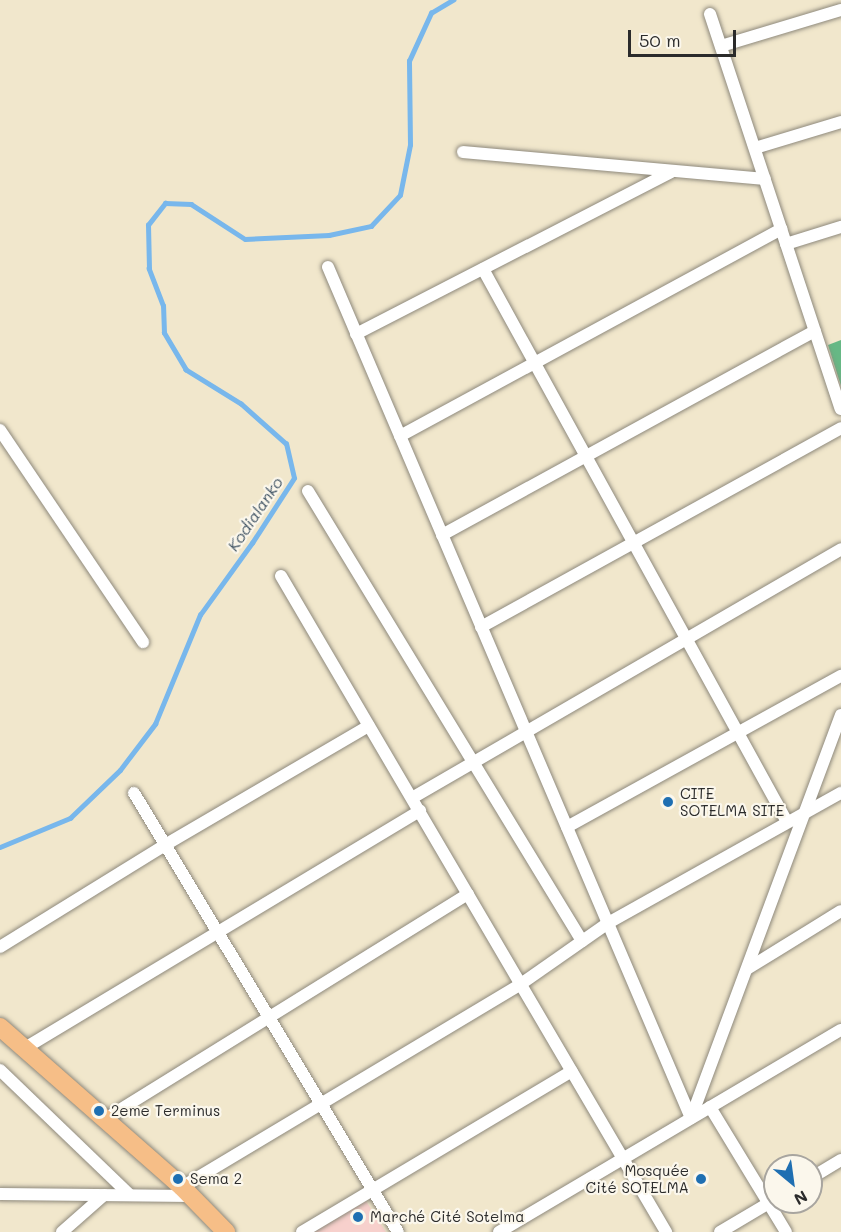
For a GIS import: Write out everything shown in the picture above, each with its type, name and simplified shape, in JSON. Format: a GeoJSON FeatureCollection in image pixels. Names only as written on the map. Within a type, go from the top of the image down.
{"type":"FeatureCollection","features":[{"type":"Feature","properties":{"kind":"main road"},"geometry":{"type":"LineString","coordinates":[[0,1027],[187,1192],[226,1232]]}},
{"type":"Feature","properties":{"kind":"street"},"geometry":{"type":"LineString","coordinates":[[721,46],[841,10]]}},
{"type":"Feature","properties":{"kind":"street"},"geometry":{"type":"LineString","coordinates":[[710,14],[841,409]]}},
{"type":"Feature","properties":{"kind":"street"},"geometry":{"type":"LineString","coordinates":[[755,148],[841,122]]}},
{"type":"Feature","properties":{"kind":"street"},"geometry":{"type":"LineString","coordinates":[[463,152],[765,179]]}},
{"type":"Feature","properties":{"kind":"street"},"geometry":{"type":"LineString","coordinates":[[356,334],[671,172]]}},
{"type":"Feature","properties":{"kind":"street"},"geometry":{"type":"LineString","coordinates":[[786,244],[841,227]]}},
{"type":"Feature","properties":{"kind":"street"},"geometry":{"type":"LineString","coordinates":[[400,436],[781,229]]}},
{"type":"Feature","properties":{"kind":"street"},"geometry":{"type":"LineString","coordinates":[[328,267],[692,1118]]}},
{"type":"Feature","properties":{"kind":"street"},"geometry":{"type":"LineString","coordinates":[[483,269],[787,822]]}},
{"type":"Feature","properties":{"kind":"street"},"geometry":{"type":"LineString","coordinates":[[442,535],[815,331]]}},
{"type":"Feature","properties":{"kind":"street"},"geometry":{"type":"LineString","coordinates":[[481,627],[841,428]]}},
{"type":"Feature","properties":{"kind":"street"},"geometry":{"type":"LineString","coordinates":[[0,430],[143,642]]}},
{"type":"Feature","properties":{"kind":"street"},"geometry":{"type":"LineString","coordinates":[[308,491],[582,941]]}},
{"type":"Feature","properties":{"kind":"street"},"geometry":{"type":"LineString","coordinates":[[412,798],[841,549]]}},
{"type":"Feature","properties":{"kind":"street"},"geometry":{"type":"LineString","coordinates":[[281,576],[666,1232]]}},
{"type":"Feature","properties":{"kind":"street"},"geometry":{"type":"LineString","coordinates":[[567,827],[841,676]]}},
{"type":"Feature","properties":{"kind":"street"},"geometry":{"type":"LineString","coordinates":[[692,1118],[841,715]]}},
{"type":"Feature","properties":{"kind":"street"},"geometry":{"type":"LineString","coordinates":[[0,947],[165,845],[369,726]]}},
{"type":"Feature","properties":{"kind":"street"},"geometry":{"type":"LineString","coordinates":[[0,1194],[104,1195],[187,1192],[321,1104],[521,984],[608,923],[841,792]]}},
{"type":"Feature","properties":{"kind":"street"},"geometry":{"type":"LineString","coordinates":[[134,793],[399,1232]]}},
{"type":"Feature","properties":{"kind":"street"},"geometry":{"type":"LineString","coordinates":[[25,1048],[420,811]]}},
{"type":"Feature","properties":{"kind":"street"},"geometry":{"type":"LineString","coordinates":[[105,1119],[468,894]]}},
{"type":"Feature","properties":{"kind":"street"},"geometry":{"type":"LineString","coordinates":[[747,969],[841,911]]}},
{"type":"Feature","properties":{"kind":"street"},"geometry":{"type":"LineString","coordinates":[[499,1232],[841,1030]]}},
{"type":"Feature","properties":{"kind":"street"},"geometry":{"type":"LineString","coordinates":[[0,1070],[129,1194]]}},
{"type":"Feature","properties":{"kind":"street"},"geometry":{"type":"LineString","coordinates":[[302,1232],[572,1071]]}},
{"type":"Feature","properties":{"kind":"street"},"geometry":{"type":"LineString","coordinates":[[710,1107],[763,1187]]}},
{"type":"Feature","properties":{"kind":"street"},"geometry":{"type":"LineString","coordinates":[[823,1171],[841,1160]]}},
{"type":"Feature","properties":{"kind":"street"},"geometry":{"type":"LineString","coordinates":[[62,1232],[104,1195]]}},
{"type":"Feature","properties":{"kind":"street"},"geometry":{"type":"LineString","coordinates":[[720,1232],[763,1206]]}},
{"type":"Feature","properties":{"kind":"street"},"geometry":{"type":"LineString","coordinates":[[778,1214],[786,1232]]}},
{"type":"Feature","properties":{"kind":"shaded area","name":"Marché Cité Sotelma"},"geometry":{"type":"Polygon","coordinates":[[[366,1201],[386,1232],[314,1232],[366,1201]]]}},
{"type":"Feature","properties":{"kind":"green space"},"geometry":{"type":"Polygon","coordinates":[[[841,340],[841,386],[828,345],[841,340]]]}},
{"type":"Feature","properties":{"kind":"waterway","name":"Kodialanko"},"geometry":{"type":"LineString","coordinates":[[0,847],[70,818],[120,770],[155,724],[200,615],[252,543],[294,478],[286,444],[241,404],[186,370],[164,333],[163,306],[149,269],[148,225],[165,203],[191,204],[245,239],[329,235],[371,226],[400,195],[410,145],[409,61],[431,13],[453,0]]}},
{"type":"Feature","properties":{"kind":"place","name":"CITE SOTELMA SITE"},"geometry":{"type":"Point","coordinates":[668,802]}},
{"type":"Feature","properties":{"kind":"place","name":"2eme Terminus"},"geometry":{"type":"Point","coordinates":[99,1111]}},
{"type":"Feature","properties":{"kind":"place","name":"Sema 2"},"geometry":{"type":"Point","coordinates":[178,1179]}},
{"type":"Feature","properties":{"kind":"place","name":"Mosquée Cité SOTELMA"},"geometry":{"type":"Point","coordinates":[701,1179]}},
{"type":"Feature","properties":{"kind":"place","name":"Marché Cité Sotelma"},"geometry":{"type":"Point","coordinates":[358,1217]}}]}
